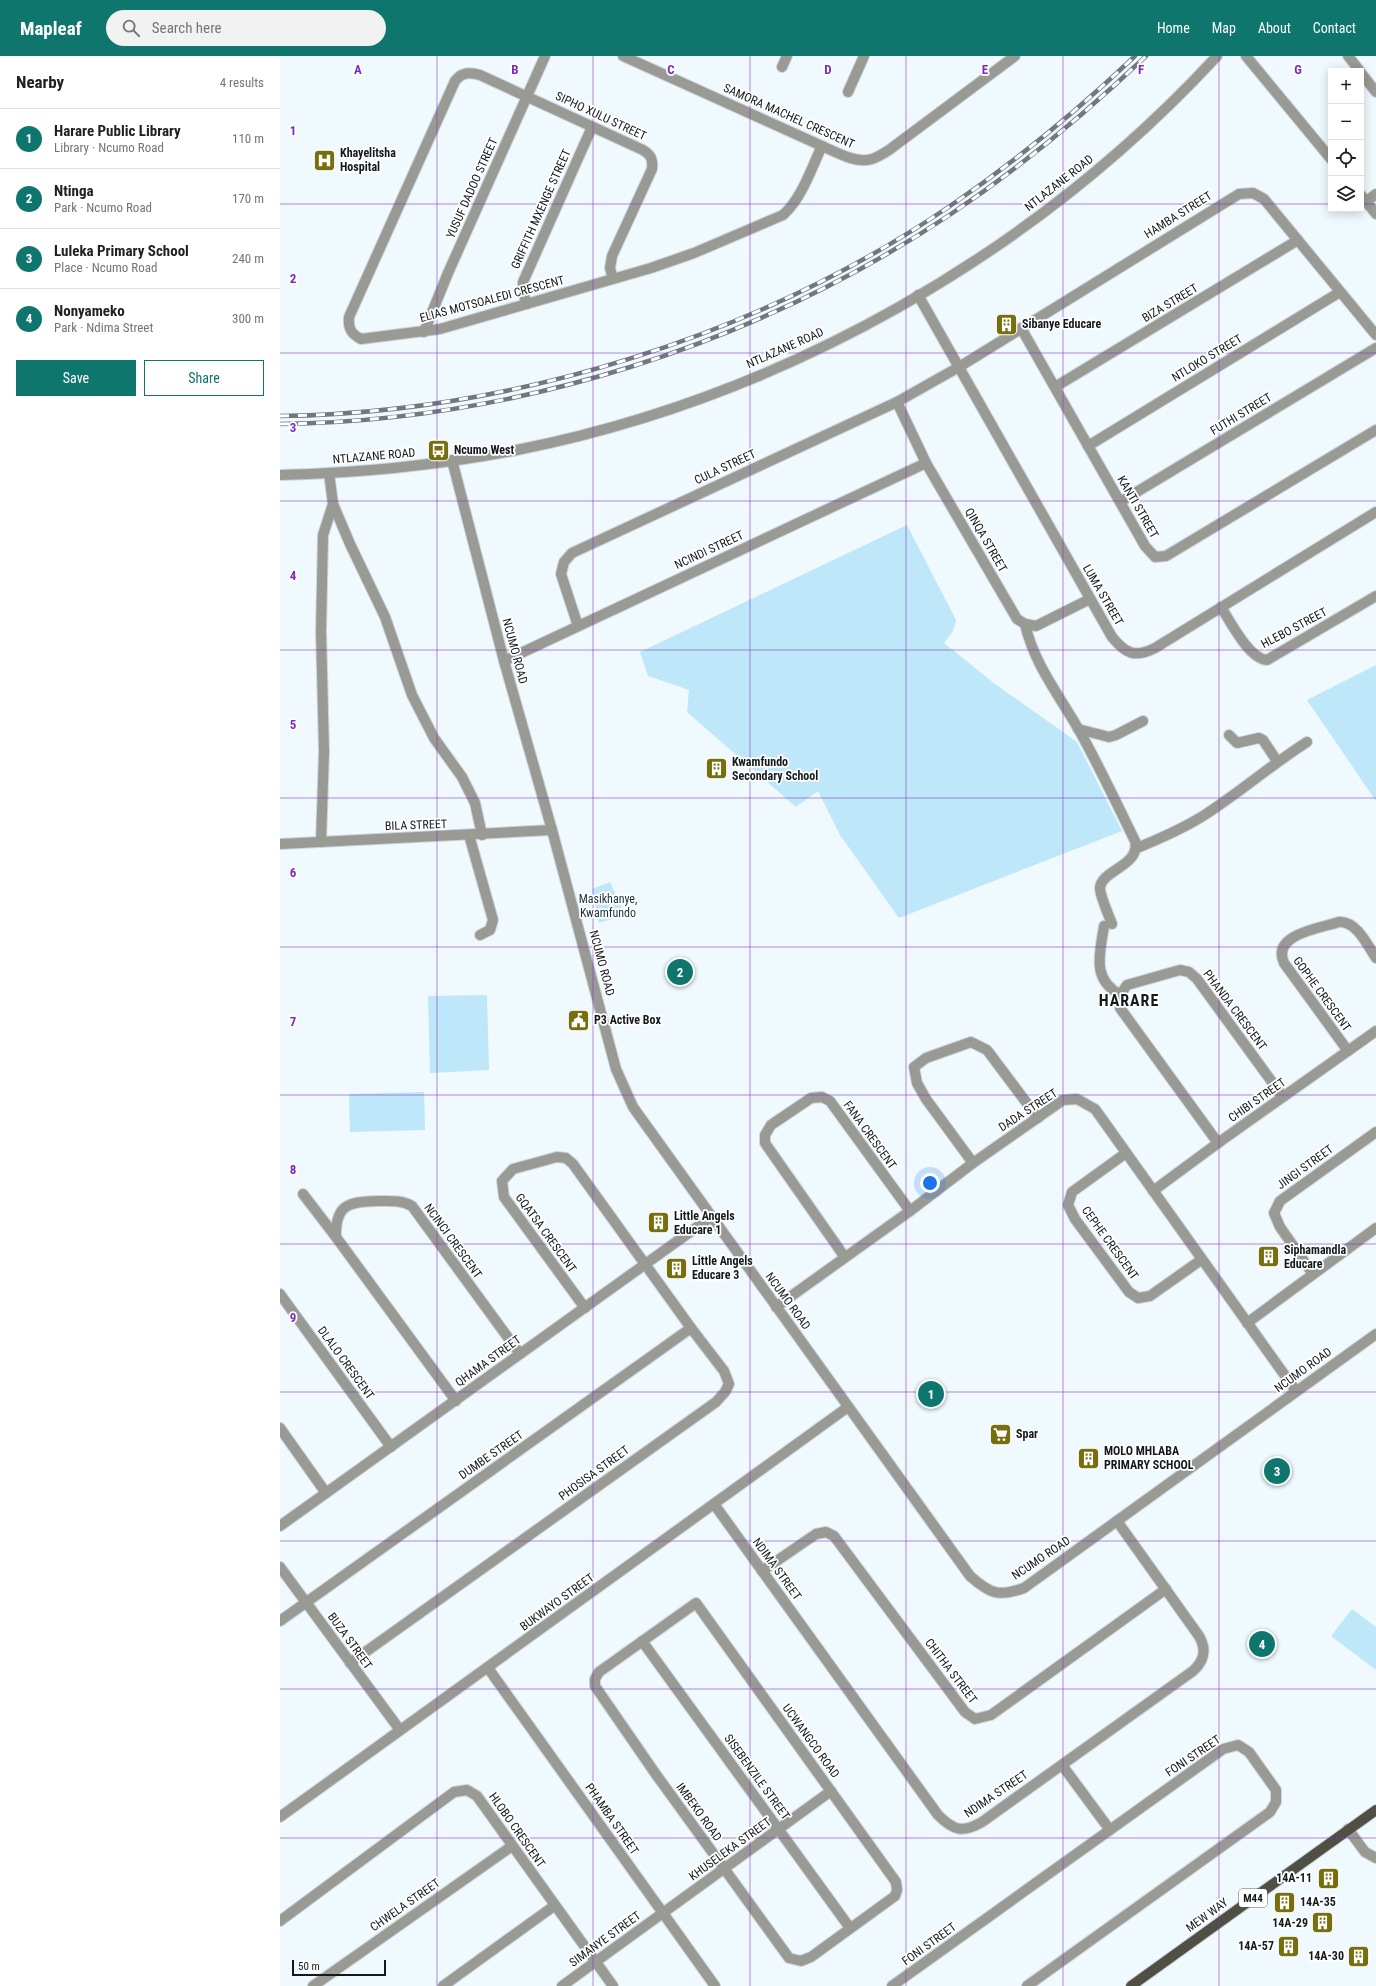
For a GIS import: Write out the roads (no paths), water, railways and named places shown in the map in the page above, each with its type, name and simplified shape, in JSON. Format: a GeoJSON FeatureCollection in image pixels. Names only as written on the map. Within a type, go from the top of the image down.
{"type":"FeatureCollection","features":[{"type":"Feature","properties":{"kind":"main road","name":"MEW WAY"},"geometry":{"type":"LineString","coordinates":[[1131,1986],[1376,1810]]}},
{"type":"Feature","properties":{"kind":"street","name":"YUSUF DADOO STREET"},"geometry":{"type":"LineString","coordinates":[[424,332],[448,273],[545,56]]}},
{"type":"Feature","properties":{"kind":"street","name":"SAMORA MACHEL CRESCENT"},"geometry":{"type":"LineString","coordinates":[[623,56],[822,146],[848,157],[864,160],[873,159],[889,150],[1015,56]]}},
{"type":"Feature","properties":{"kind":"street"},"geometry":{"type":"LineString","coordinates":[[782,67],[787,56]]}},
{"type":"Feature","properties":{"kind":"street"},"geometry":{"type":"LineString","coordinates":[[848,92],[864,56]]}},
{"type":"Feature","properties":{"kind":"street","name":"NTLAZANE ROAD"},"geometry":{"type":"LineString","coordinates":[[280,475],[392,469],[517,450],[602,429],[711,394],[796,359],[865,325],[918,295],[988,252],[1080,184],[1165,110],[1217,56]]}},
{"type":"Feature","properties":{"kind":"street"},"geometry":{"type":"LineString","coordinates":[[1246,56],[1328,155]]}},
{"type":"Feature","properties":{"kind":"street"},"geometry":{"type":"LineString","coordinates":[[1348,56],[1357,68]]}},
{"type":"Feature","properties":{"kind":"street","name":"ELIAS MOTSOALEDI CRESCENT"},"geometry":{"type":"LineString","coordinates":[[527,97],[472,72],[465,73],[455,81],[349,317],[348,322],[352,332],[361,339],[440,329],[613,279],[694,253],[783,215],[791,209],[822,146]]}},
{"type":"Feature","properties":{"kind":"street"},"geometry":{"type":"LineString","coordinates":[[1364,77],[1376,92]]}},
{"type":"Feature","properties":{"kind":"street","name":"SIPHO XULU STREET"},"geometry":{"type":"LineString","coordinates":[[527,97],[643,150],[651,156],[653,161],[647,180],[612,256],[610,268],[613,279]]}},
{"type":"Feature","properties":{"kind":"street","name":"GRIFFITH MXENGE STREET"},"geometry":{"type":"LineString","coordinates":[[527,304],[523,294],[523,282],[592,127]]}},
{"type":"Feature","properties":{"kind":"street","name":"HAMBA STREET"},"geometry":{"type":"LineString","coordinates":[[959,367],[1239,194],[1252,193],[1264,199],[1376,335]]}},
{"type":"Feature","properties":{"kind":"street"},"geometry":{"type":"LineString","coordinates":[[1376,194],[1364,199],[1376,214]]}},
{"type":"Feature","properties":{"kind":"street","name":"BIZA STREET"},"geometry":{"type":"LineString","coordinates":[[1055,388],[1298,240]]}},
{"type":"Feature","properties":{"kind":"street","name":"NTLOKO STREET"},"geometry":{"type":"LineString","coordinates":[[1088,446],[1340,292]]}},
{"type":"Feature","properties":{"kind":"street","name":"LUMA STREET"},"geometry":{"type":"LineString","coordinates":[[918,295],[1112,637],[1124,649],[1134,654],[1145,653],[1155,648],[1376,512]]}},
{"type":"Feature","properties":{"kind":"street","name":"KANTI STREET"},"geometry":{"type":"LineString","coordinates":[[1022,328],[1120,502],[1151,554],[1155,557],[1166,556],[1376,430]]}},
{"type":"Feature","properties":{"kind":"street","name":"FUTHI STREET"},"geometry":{"type":"LineString","coordinates":[[1120,502],[1376,348]]}},
{"type":"Feature","properties":{"kind":"street","name":"CULA STREET"},"geometry":{"type":"LineString","coordinates":[[578,626],[561,574],[564,562],[572,553],[897,402],[959,367]]}},
{"type":"Feature","properties":{"kind":"street","name":"QINQA STREET"},"geometry":{"type":"LineString","coordinates":[[897,402],[926,463],[1017,619],[1025,624]]}},
{"type":"Feature","properties":{"kind":"street","name":"NCUMO ROAD"},"geometry":{"type":"LineString","coordinates":[[452,460],[504,661],[552,830],[616,1069],[627,1096],[711,1217],[970,1576],[984,1589],[1007,1594],[1024,1588],[1376,1334]]}},
{"type":"Feature","properties":{"kind":"street","name":"NCINDI STREET"},"geometry":{"type":"LineString","coordinates":[[504,661],[926,463]]}},
{"type":"Feature","properties":{"kind":"street"},"geometry":{"type":"LineString","coordinates":[[329,473],[333,504],[350,544],[385,617],[412,695],[434,738],[462,777],[475,803],[482,835]]}},
{"type":"Feature","properties":{"kind":"street"},"geometry":{"type":"LineString","coordinates":[[321,842],[324,752],[320,630],[323,535],[333,504]]}},
{"type":"Feature","properties":{"kind":"street","name":"HLEBO STREET"},"geometry":{"type":"LineString","coordinates":[[1221,607],[1252,652],[1262,660],[1266,660],[1376,596]]}},
{"type":"Feature","properties":{"kind":"street"},"geometry":{"type":"LineString","coordinates":[[1090,599],[1036,626],[1025,624],[1029,644],[1036,659],[1078,729],[1136,841],[1137,848],[1134,855],[1103,881],[1100,888],[1108,925],[1098,964],[1102,976],[1112,990],[1120,995],[1120,1008],[1218,1143]]}},
{"type":"Feature","properties":{"kind":"street"},"geometry":{"type":"LineString","coordinates":[[1078,729],[1109,737],[1143,721]]}},
{"type":"Feature","properties":{"kind":"street"},"geometry":{"type":"LineString","coordinates":[[1229,735],[1237,743],[1260,738],[1264,740],[1277,761]]}},
{"type":"Feature","properties":{"kind":"street"},"geometry":{"type":"LineString","coordinates":[[1137,848],[1170,834],[1202,816],[1233,795],[1277,761],[1307,742]]}},
{"type":"Feature","properties":{"kind":"street","name":"BILA STREET"},"geometry":{"type":"LineString","coordinates":[[280,844],[482,835],[552,830]]}},
{"type":"Feature","properties":{"kind":"street"},"geometry":{"type":"LineString","coordinates":[[469,835],[493,920],[490,930],[480,935]]}},
{"type":"Feature","properties":{"kind":"street","name":"GOPHE CRESCENT"},"geometry":{"type":"LineString","coordinates":[[1348,1051],[1284,963],[1281,951],[1285,943],[1293,936],[1339,922],[1346,922],[1353,927],[1376,958]]}},
{"type":"Feature","properties":{"kind":"street","name":"PHANDA CRESCENT"},"geometry":{"type":"LineString","coordinates":[[1120,995],[1127,985],[1180,970],[1189,972],[1197,979],[1283,1097]]}},
{"type":"Feature","properties":{"kind":"street","name":"CHIBI STREET"},"geometry":{"type":"LineString","coordinates":[[1154,1191],[1218,1143],[1376,1031]]}},
{"type":"Feature","properties":{"kind":"street"},"geometry":{"type":"LineString","coordinates":[[973,1163],[926,1099],[917,1083],[914,1067],[926,1058],[971,1042],[988,1050],[1038,1118]]}},
{"type":"Feature","properties":{"kind":"street","name":"FANA CRESCENT"},"geometry":{"type":"LineString","coordinates":[[844,1256],[765,1143],[765,1135],[771,1126],[811,1098],[822,1097],[830,1101],[910,1211]]}},
{"type":"Feature","properties":{"kind":"street","name":"DADA STREET"},"geometry":{"type":"LineString","coordinates":[[776,1307],[844,1256],[910,1211],[973,1163],[1063,1100],[1077,1099],[1095,1109],[1201,1260],[1296,1391]]}},
{"type":"Feature","properties":{"kind":"street","name":"JINGI STREET"},"geometry":{"type":"LineString","coordinates":[[1313,1274],[1280,1227],[1274,1213],[1280,1201],[1376,1132]]}},
{"type":"Feature","properties":{"kind":"street","name":"CEPHE CRESCENT"},"geometry":{"type":"LineString","coordinates":[[1126,1153],[1072,1192],[1068,1205],[1075,1219],[1129,1292],[1138,1298],[1150,1296],[1201,1260]]}},
{"type":"Feature","properties":{"kind":"street","name":"GQATSA CRESCENT"},"geometry":{"type":"LineString","coordinates":[[585,1308],[504,1196],[502,1181],[513,1168],[557,1157],[570,1160],[646,1264]]}},
{"type":"Feature","properties":{"kind":"street"},"geometry":{"type":"LineString","coordinates":[[303,1194],[456,1401]]}},
{"type":"Feature","properties":{"kind":"street","name":"NCINCI CRESCENT"},"geometry":{"type":"LineString","coordinates":[[336,1237],[336,1226],[339,1214],[346,1205],[352,1203],[400,1201],[412,1206],[520,1354]]}},
{"type":"Feature","properties":{"kind":"street","name":"QHAMA STREET"},"geometry":{"type":"LineString","coordinates":[[280,1526],[711,1217]]}},
{"type":"Feature","properties":{"kind":"street"},"geometry":{"type":"LineString","coordinates":[[1247,1323],[1376,1228]]}},
{"type":"Feature","properties":{"kind":"street","name":"PHOSISA STREET"},"geometry":{"type":"LineString","coordinates":[[350,1663],[721,1397],[728,1384],[726,1376],[646,1264]]}},
{"type":"Feature","properties":{"kind":"street","name":"DLALO CRESCENT"},"geometry":{"type":"LineString","coordinates":[[280,1294],[391,1447]]}},
{"type":"Feature","properties":{"kind":"street","name":"DUMBE STREET"},"geometry":{"type":"LineString","coordinates":[[280,1621],[691,1328]]}},
{"type":"Feature","properties":{"kind":"street","name":"BUKWAYO STREET"},"geometry":{"type":"LineString","coordinates":[[280,1817],[848,1407]]}},
{"type":"Feature","properties":{"kind":"street"},"geometry":{"type":"LineString","coordinates":[[280,1428],[326,1493]]}},
{"type":"Feature","properties":{"kind":"street","name":"NDIMA STREET"},"geometry":{"type":"LineString","coordinates":[[714,1504],[938,1815],[952,1828],[969,1829],[982,1822],[1201,1664],[1204,1654],[1203,1644],[1117,1521]]}},
{"type":"Feature","properties":{"kind":"street","name":"CHITHA STREET"},"geometry":{"type":"LineString","coordinates":[[762,1571],[816,1534],[826,1532],[834,1536],[965,1712],[975,1719],[991,1715],[1166,1589]]}},
{"type":"Feature","properties":{"kind":"street","name":"BUZA STREET"},"geometry":{"type":"LineString","coordinates":[[280,1567],[400,1730]]}},
{"type":"Feature","properties":{"kind":"street","name":"IMBEKO ROAD"},"geometry":{"type":"LineString","coordinates":[[696,1603],[599,1672],[595,1683],[597,1691],[789,1958],[801,1961],[811,1957],[895,1896]]}},
{"type":"Feature","properties":{"kind":"street","name":"UCWANGCO ROAD"},"geometry":{"type":"LineString","coordinates":[[696,1603],[894,1878],[897,1890],[895,1896]]}},
{"type":"Feature","properties":{"kind":"street","name":"SISEBENZILE STREET"},"geometry":{"type":"LineString","coordinates":[[642,1641],[850,1928]]}},
{"type":"Feature","properties":{"kind":"street","name":"PHAMBA STREET"},"geometry":{"type":"LineString","coordinates":[[488,1668],[715,1986]]}},
{"type":"Feature","properties":{"kind":"street","name":"FONI STREET"},"geometry":{"type":"LineString","coordinates":[[892,1986],[1227,1747],[1238,1745],[1249,1752],[1276,1790],[1276,1802],[1270,1812],[1028,1986]]}},
{"type":"Feature","properties":{"kind":"street"},"geometry":{"type":"LineString","coordinates":[[1062,1765],[1110,1830]]}},
{"type":"Feature","properties":{"kind":"street","name":"HLOBO CRESCENT"},"geometry":{"type":"LineString","coordinates":[[280,1921],[454,1792],[467,1790],[477,1796],[554,1906],[613,1986]]}},
{"type":"Feature","properties":{"kind":"street","name":"KHUSELEKA STREET"},"geometry":{"type":"LineString","coordinates":[[663,1913],[831,1792]]}},
{"type":"Feature","properties":{"kind":"street"},"geometry":{"type":"LineString","coordinates":[[1348,1829],[1365,1852],[1376,1858]]}},
{"type":"Feature","properties":{"kind":"street","name":"CHWELA STREET"},"geometry":{"type":"LineString","coordinates":[[314,1986],[512,1846]]}},
{"type":"Feature","properties":{"kind":"street"},"geometry":{"type":"LineString","coordinates":[[443,1986],[554,1906]]}},
{"type":"Feature","properties":{"kind":"street","name":"SIMANYE STREET"},"geometry":{"type":"LineString","coordinates":[[562,1986],[663,1913]]}},
{"type":"Feature","properties":{"kind":"railway"},"geometry":{"type":"LineString","coordinates":[[280,416],[367,411],[455,400],[543,383],[630,359],[715,329],[797,293],[876,252],[950,206],[1046,135],[1135,56]]}},
{"type":"Feature","properties":{"kind":"railway"},"geometry":{"type":"LineString","coordinates":[[280,424],[368,419],[456,408],[544,391],[630,367],[715,337],[797,302],[876,261],[951,214],[1002,178],[1052,139],[1100,99],[1146,56]]}},
{"type":"Feature","properties":{"kind":"place","name":"Khayelitsha Hospital"},"geometry":{"type":"Point","coordinates":[325,160]}},
{"type":"Feature","properties":{"kind":"place","name":"Sibanye Educare"},"geometry":{"type":"Point","coordinates":[1007,324]}},
{"type":"Feature","properties":{"kind":"place","name":"Ncumo West"},"geometry":{"type":"Point","coordinates":[438,450]}},
{"type":"Feature","properties":{"kind":"place","name":"Kwamfundo Secondary School"},"geometry":{"type":"Point","coordinates":[717,769]}},
{"type":"Feature","properties":{"kind":"place","name":"Ntinga"},"geometry":{"type":"Point","coordinates":[680,972]}},
{"type":"Feature","properties":{"kind":"place","name":"P3 Active Box"},"geometry":{"type":"Point","coordinates":[579,1020]}},
{"type":"Feature","properties":{"kind":"place","name":"Little Angels Educare 1"},"geometry":{"type":"Point","coordinates":[659,1223]}},
{"type":"Feature","properties":{"kind":"place","name":"Siphamandla Educare"},"geometry":{"type":"Point","coordinates":[1269,1257]}},
{"type":"Feature","properties":{"kind":"place","name":"Little Angels Educare 3"},"geometry":{"type":"Point","coordinates":[677,1268]}},
{"type":"Feature","properties":{"kind":"place","name":"Harare Public Library"},"geometry":{"type":"Point","coordinates":[931,1394]}},
{"type":"Feature","properties":{"kind":"place","name":"Spar"},"geometry":{"type":"Point","coordinates":[1000,1434]}},
{"type":"Feature","properties":{"kind":"place","name":"MOLO MHLABA PRIMARY SCHOOL"},"geometry":{"type":"Point","coordinates":[1089,1458]}},
{"type":"Feature","properties":{"kind":"place","name":"Luleka Primary School"},"geometry":{"type":"Point","coordinates":[1277,1471]}},
{"type":"Feature","properties":{"kind":"place","name":"Nonyameko"},"geometry":{"type":"Point","coordinates":[1262,1644]}},
{"type":"Feature","properties":{"kind":"place","name":"14A-11"},"geometry":{"type":"Point","coordinates":[1328,1878]}},
{"type":"Feature","properties":{"kind":"place","name":"14A-35"},"geometry":{"type":"Point","coordinates":[1285,1902]}},
{"type":"Feature","properties":{"kind":"place","name":"14A-29"},"geometry":{"type":"Point","coordinates":[1323,1923]}},
{"type":"Feature","properties":{"kind":"place","name":"14A-57"},"geometry":{"type":"Point","coordinates":[1289,1946]}},
{"type":"Feature","properties":{"kind":"place","name":"14A-30"},"geometry":{"type":"Point","coordinates":[1359,1956]}},
{"type":"Feature","properties":{"kind":"district","name":"HARARE"},"geometry":{"type":"Point","coordinates":[1129,1000]}},
{"type":"Feature","properties":{"kind":"park label","name":"Masikhanye, Kwamfundo"},"geometry":{"type":"Point","coordinates":[608,906]}}]}
